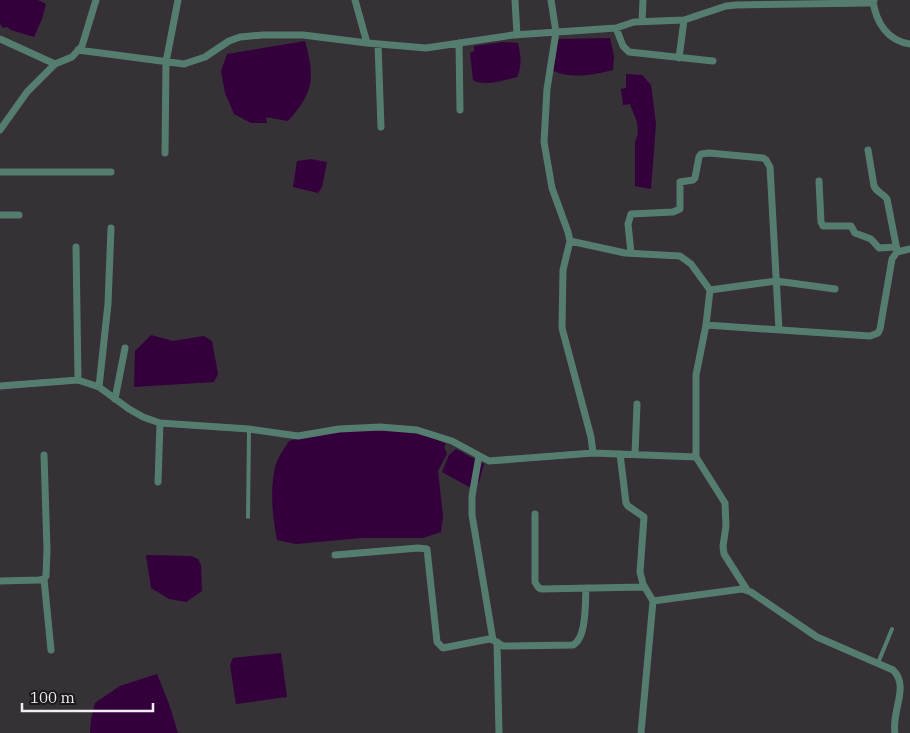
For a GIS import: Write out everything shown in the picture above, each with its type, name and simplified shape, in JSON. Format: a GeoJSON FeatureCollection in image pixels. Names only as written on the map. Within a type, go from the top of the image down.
{"type":"FeatureCollection","features":[{"type":"Feature","properties":{"kind":"street"},"geometry":{"type":"LineString","coordinates":[[0,130],[27,92],[55,64],[72,57],[82,46],[96,0]]}},
{"type":"Feature","properties":{"kind":"street"},"geometry":{"type":"LineString","coordinates":[[165,153],[166,62],[178,0]]}},
{"type":"Feature","properties":{"kind":"street"},"geometry":{"type":"LineString","coordinates":[[355,0],[367,43]]}},
{"type":"Feature","properties":{"kind":"street"},"geometry":{"type":"LineString","coordinates":[[515,0],[516,35]]}},
{"type":"Feature","properties":{"kind":"street"},"geometry":{"type":"LineString","coordinates":[[551,0],[556,32],[547,89],[544,142],[552,188],[570,241],[564,270],[562,328],[591,437],[593,453]]}},
{"type":"Feature","properties":{"kind":"street"},"geometry":{"type":"LineString","coordinates":[[642,21],[643,0]]}},
{"type":"Feature","properties":{"kind":"street"},"geometry":{"type":"LineString","coordinates":[[78,50],[184,64],[194,62],[240,37],[303,35],[426,48],[516,35],[616,28],[627,23],[642,21],[684,20],[726,6],[746,2],[870,3],[874,1],[875,14],[888,35],[899,43],[910,44]]}},
{"type":"Feature","properties":{"kind":"street"},"geometry":{"type":"LineString","coordinates":[[679,58],[684,20]]}},
{"type":"Feature","properties":{"kind":"street"},"geometry":{"type":"LineString","coordinates":[[616,28],[625,50],[634,53],[714,61]]}},
{"type":"Feature","properties":{"kind":"street"},"geometry":{"type":"LineString","coordinates":[[0,39],[55,64]]}},
{"type":"Feature","properties":{"kind":"street"},"geometry":{"type":"LineString","coordinates":[[459,43],[460,110]]}},
{"type":"Feature","properties":{"kind":"street"},"geometry":{"type":"LineString","coordinates":[[378,44],[381,127]]}},
{"type":"Feature","properties":{"kind":"street"},"geometry":{"type":"LineString","coordinates":[[706,325],[870,336],[878,333],[892,259],[896,250],[887,199],[874,186],[868,150]]}},
{"type":"Feature","properties":{"kind":"street"},"geometry":{"type":"LineString","coordinates":[[631,253],[628,224],[631,214],[674,212],[680,209],[680,182],[696,178],[698,156],[709,152],[763,158],[770,167],[779,330]]}},
{"type":"Feature","properties":{"kind":"street"},"geometry":{"type":"LineString","coordinates":[[0,172],[111,172]]}},
{"type":"Feature","properties":{"kind":"street"},"geometry":{"type":"LineString","coordinates":[[819,180],[821,222],[823,226],[851,226],[855,233],[871,239],[879,248],[910,249]]}},
{"type":"Feature","properties":{"kind":"street"},"geometry":{"type":"LineString","coordinates":[[0,215],[19,215]]}},
{"type":"Feature","properties":{"kind":"street"},"geometry":{"type":"LineString","coordinates":[[99,387],[108,304],[110,228]]}},
{"type":"Feature","properties":{"kind":"street"},"geometry":{"type":"LineString","coordinates":[[570,241],[631,253],[672,254],[686,259],[710,290],[706,325],[696,375],[696,457],[724,503],[726,526],[723,546],[724,554],[747,590],[817,637],[898,673],[902,684],[895,719],[896,733]]}},
{"type":"Feature","properties":{"kind":"street"},"geometry":{"type":"LineString","coordinates":[[76,247],[78,380]]}},
{"type":"Feature","properties":{"kind":"street"},"geometry":{"type":"LineString","coordinates":[[710,290],[776,281],[835,290]]}},
{"type":"Feature","properties":{"kind":"street"},"geometry":{"type":"LineString","coordinates":[[115,399],[125,348]]}},
{"type":"Feature","properties":{"kind":"street"},"geometry":{"type":"LineString","coordinates":[[0,386],[78,380],[99,387],[143,417],[160,422],[249,429],[298,436],[339,429],[380,427],[417,430],[452,441],[489,461],[593,453],[696,457]]}},
{"type":"Feature","properties":{"kind":"street"},"geometry":{"type":"LineString","coordinates":[[635,454],[637,404]]}},
{"type":"Feature","properties":{"kind":"street"},"geometry":{"type":"LineString","coordinates":[[158,482],[160,422]]}},
{"type":"Feature","properties":{"kind":"street"},"geometry":{"type":"LineString","coordinates":[[620,454],[626,503],[644,518],[640,572],[644,587],[653,601],[641,733]]}},
{"type":"Feature","properties":{"kind":"street"},"geometry":{"type":"LineString","coordinates":[[44,455],[47,550],[46,576],[44,579],[51,650]]}},
{"type":"Feature","properties":{"kind":"street"},"geometry":{"type":"LineString","coordinates":[[479,456],[472,496],[472,515],[495,641],[499,733]]}},
{"type":"Feature","properties":{"kind":"street"},"geometry":{"type":"LineString","coordinates":[[535,514],[536,585],[541,589],[644,587]]}},
{"type":"Feature","properties":{"kind":"street"},"geometry":{"type":"LineString","coordinates":[[335,556],[418,548],[427,550],[437,642],[440,646],[447,648],[495,641],[503,646],[577,643],[582,635],[586,588]]}},
{"type":"Feature","properties":{"kind":"street"},"geometry":{"type":"LineString","coordinates":[[0,581],[44,579]]}},
{"type":"Feature","properties":{"kind":"street"},"geometry":{"type":"LineString","coordinates":[[653,601],[742,589],[747,590]]}},
{"type":"Feature","properties":{"kind":"lane"},"geometry":{"type":"LineString","coordinates":[[248,517],[249,429]]}},
{"type":"Feature","properties":{"kind":"lane"},"geometry":{"type":"LineString","coordinates":[[878,663],[892,629]]}},
{"type":"Feature","properties":{"kind":"shaded area"},"geometry":{"type":"Polygon","coordinates":[[[0,0],[38,0],[46,4],[34,37],[7,27],[3,28],[0,24],[0,0]]]}},
{"type":"Feature","properties":{"kind":"shaded area"},"geometry":{"type":"Polygon","coordinates":[[[610,38],[614,56],[613,70],[598,74],[573,75],[550,69],[559,39],[610,38]]]}},
{"type":"Feature","properties":{"kind":"shaded area"},"geometry":{"type":"Polygon","coordinates":[[[305,41],[310,65],[310,84],[303,101],[288,121],[266,117],[267,123],[251,123],[234,114],[225,93],[221,71],[227,54],[305,41]]]}},
{"type":"Feature","properties":{"kind":"shaded area"},"geometry":{"type":"Polygon","coordinates":[[[503,42],[518,43],[520,69],[517,77],[488,83],[473,80],[470,53],[474,51],[474,46],[503,42]]]}},
{"type":"Feature","properties":{"kind":"shaded area"},"geometry":{"type":"Polygon","coordinates":[[[626,74],[642,75],[651,85],[656,124],[651,189],[635,186],[635,142],[638,134],[637,122],[630,104],[623,105],[621,89],[626,88],[626,74]]]}},
{"type":"Feature","properties":{"kind":"shaded area"},"geometry":{"type":"Polygon","coordinates":[[[311,159],[327,162],[322,187],[318,193],[293,187],[297,161],[311,159]]]}},
{"type":"Feature","properties":{"kind":"shaded area"},"geometry":{"type":"Polygon","coordinates":[[[151,335],[173,341],[204,336],[212,341],[218,374],[214,382],[134,387],[135,351],[151,335]]]}},
{"type":"Feature","properties":{"kind":"shaded area"},"geometry":{"type":"Polygon","coordinates":[[[417,430],[446,444],[444,447],[447,454],[438,471],[443,516],[441,532],[423,538],[361,538],[296,544],[277,540],[272,490],[276,464],[289,441],[324,431],[417,430]]]}},
{"type":"Feature","properties":{"kind":"shaded area"},"geometry":{"type":"Polygon","coordinates":[[[456,449],[484,464],[479,482],[471,488],[442,472],[449,455],[456,449]]]}},
{"type":"Feature","properties":{"kind":"shaded area"},"geometry":{"type":"Polygon","coordinates":[[[146,555],[191,556],[198,559],[201,565],[202,591],[186,602],[169,599],[151,588],[146,555]]]}},
{"type":"Feature","properties":{"kind":"shaded area"},"geometry":{"type":"Polygon","coordinates":[[[281,653],[287,697],[236,704],[230,665],[233,658],[281,653]]]}},
{"type":"Feature","properties":{"kind":"shaded area"},"geometry":{"type":"Polygon","coordinates":[[[157,674],[178,733],[90,733],[95,703],[120,686],[157,674]]]}}]}
